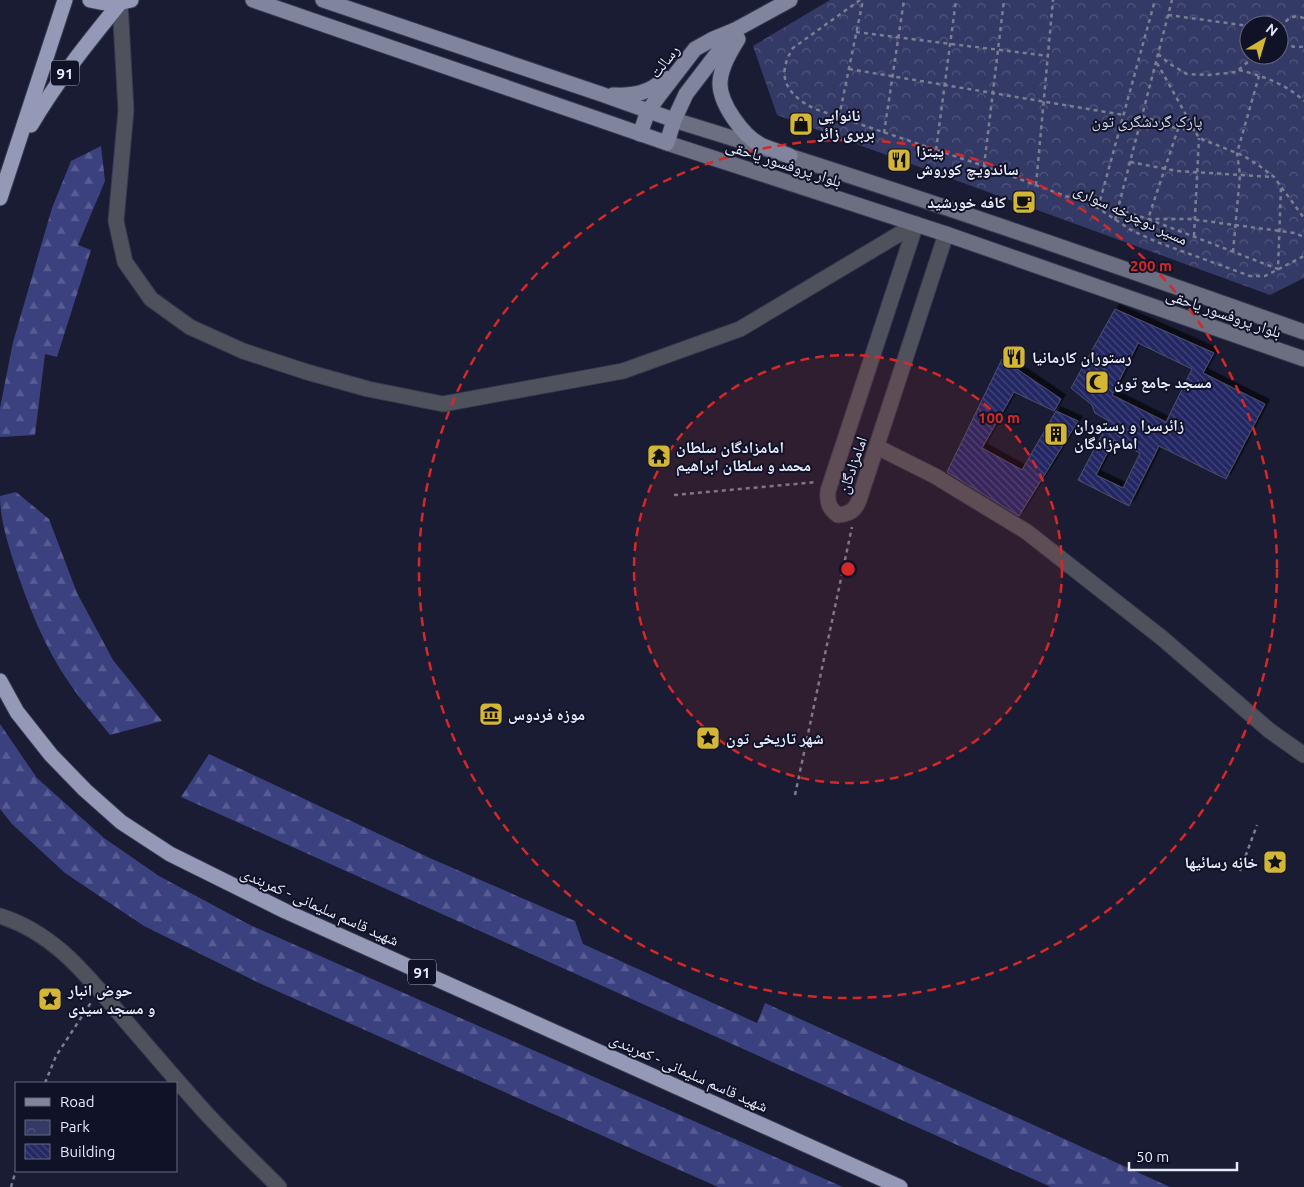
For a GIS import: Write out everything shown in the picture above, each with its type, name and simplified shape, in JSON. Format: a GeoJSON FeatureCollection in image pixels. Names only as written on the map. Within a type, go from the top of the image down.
{"type":"FeatureCollection","features":[{"type":"Feature","properties":{"kind":"highway","name":"91"},"geometry":{"type":"LineString","coordinates":[[0,198],[65,0]]}},
{"type":"Feature","properties":{"kind":"highway"},"geometry":{"type":"LineString","coordinates":[[90,0],[102,3],[126,2]]}},
{"type":"Feature","properties":{"kind":"highway","name":"91"},"geometry":{"type":"LineString","coordinates":[[17,147],[52,90],[79,53],[126,2]]}},
{"type":"Feature","properties":{"kind":"highway","name":"شهید قاسم سلیمانی - کمربندی"},"geometry":{"type":"LineString","coordinates":[[0,681],[17,712],[51,755],[85,790],[121,822],[170,854],[285,911],[900,1187]]}},
{"type":"Feature","properties":{"kind":"main road","name":"بلوار پروفسور یاحقی"},"geometry":{"type":"LineString","coordinates":[[253,0],[640,134],[946,234],[1304,359]]}},
{"type":"Feature","properties":{"kind":"main road","name":"بلوار پروفسور یاحقی"},"geometry":{"type":"LineString","coordinates":[[323,0],[648,111],[677,114],[790,156],[1088,255],[1304,332]]}},
{"type":"Feature","properties":{"kind":"main road","name":"رسالت"},"geometry":{"type":"LineString","coordinates":[[640,134],[648,111],[695,49],[790,0]]}},
{"type":"Feature","properties":{"kind":"main road"},"geometry":{"type":"LineString","coordinates":[[749,22],[728,55],[720,82],[723,100],[738,125],[759,144],[790,156],[783,181]]}},
{"type":"Feature","properties":{"kind":"main road","name":"رسالت"},"geometry":{"type":"LineString","coordinates":[[667,142],[677,114],[695,80],[735,30]]}},
{"type":"Feature","properties":{"kind":"main road"},"geometry":{"type":"LineString","coordinates":[[601,94],[629,96],[642,94],[653,89],[695,49]]}},
{"type":"Feature","properties":{"kind":"main road"},"geometry":{"type":"LineString","coordinates":[[658,97],[661,108],[677,114]]}},
{"type":"Feature","properties":{"kind":"street"},"geometry":{"type":"LineString","coordinates":[[126,2],[126,110],[116,222],[125,262],[150,299],[190,327],[243,351],[307,372],[368,389],[442,404],[623,371],[740,329],[916,224]]}},
{"type":"Feature","properties":{"kind":"street","name":"امامزادگان"},"geometry":{"type":"LineString","coordinates":[[916,224],[831,480],[827,501],[831,510],[838,515],[848,514],[856,508],[946,234]]}},
{"type":"Feature","properties":{"kind":"street"},"geometry":{"type":"LineString","coordinates":[[876,447],[936,476],[1027,532],[1162,638],[1270,731],[1304,755]]}},
{"type":"Feature","properties":{"kind":"street"},"geometry":{"type":"LineString","coordinates":[[0,916],[20,922],[60,949],[99,990],[198,1105],[279,1187]]}},
{"type":"Feature","properties":{"kind":"path"},"geometry":{"type":"LineString","coordinates":[[839,117],[862,0]]}},
{"type":"Feature","properties":{"kind":"path","name":"مسیر دوچرخه سواری"},"geometry":{"type":"LineString","coordinates":[[862,0],[792,48],[786,60],[784,69],[785,79],[796,96],[804,104],[984,166],[1098,208],[1131,230],[1157,242],[1250,276],[1265,276],[1304,256]]}},
{"type":"Feature","properties":{"kind":"path"},"geometry":{"type":"LineString","coordinates":[[884,133],[904,0]]}},
{"type":"Feature","properties":{"kind":"path"},"geometry":{"type":"LineString","coordinates":[[936,150],[956,0]]}},
{"type":"Feature","properties":{"kind":"path"},"geometry":{"type":"LineString","coordinates":[[984,166],[1004,0]]}},
{"type":"Feature","properties":{"kind":"path"},"geometry":{"type":"LineString","coordinates":[[1036,185],[1053,0]]}},
{"type":"Feature","properties":{"kind":"path"},"geometry":{"type":"LineString","coordinates":[[1098,208],[1155,0]]}},
{"type":"Feature","properties":{"kind":"path"},"geometry":{"type":"LineString","coordinates":[[1114,220],[1172,0]]}},
{"type":"Feature","properties":{"kind":"path"},"geometry":{"type":"LineString","coordinates":[[1168,15],[1239,25]]}},
{"type":"Feature","properties":{"kind":"path"},"geometry":{"type":"LineString","coordinates":[[1289,19],[1299,16],[1304,18]]}},
{"type":"Feature","properties":{"kind":"path"},"geometry":{"type":"LineString","coordinates":[[856,32],[1048,56]]}},
{"type":"Feature","properties":{"kind":"path"},"geometry":{"type":"LineString","coordinates":[[1289,44],[1300,47],[1304,46]]}},
{"type":"Feature","properties":{"kind":"path"},"geometry":{"type":"LineString","coordinates":[[1158,54],[1170,64],[1188,74],[1209,75],[1238,70],[1272,80],[1304,101]]}},
{"type":"Feature","properties":{"kind":"path"},"geometry":{"type":"LineString","coordinates":[[1156,61],[1199,138],[1194,236]]}},
{"type":"Feature","properties":{"kind":"path"},"geometry":{"type":"LineString","coordinates":[[1238,70],[1244,65]]}},
{"type":"Feature","properties":{"kind":"path"},"geometry":{"type":"LineString","coordinates":[[849,70],[1124,115]]}},
{"type":"Feature","properties":{"kind":"path"},"geometry":{"type":"LineString","coordinates":[[1233,252],[1240,175],[1237,153],[1259,76]]}},
{"type":"Feature","properties":{"kind":"path"},"geometry":{"type":"LineString","coordinates":[[1142,116],[1178,129],[1195,130]]}},
{"type":"Feature","properties":{"kind":"path"},"geometry":{"type":"LineString","coordinates":[[1148,219],[1178,129]]}},
{"type":"Feature","properties":{"kind":"path"},"geometry":{"type":"LineString","coordinates":[[1199,138],[1237,153],[1261,167],[1274,177],[1304,218]]}},
{"type":"Feature","properties":{"kind":"path"},"geometry":{"type":"LineString","coordinates":[[1130,162],[1197,173],[1274,177]]}},
{"type":"Feature","properties":{"kind":"path"},"geometry":{"type":"LineString","coordinates":[[1117,209],[1194,236],[1278,269],[1281,186]]}},
{"type":"Feature","properties":{"kind":"path"},"geometry":{"type":"LineString","coordinates":[[1148,219],[1195,220],[1295,233],[1304,237]]}},
{"type":"Feature","properties":{"kind":"path"},"geometry":{"type":"LineString","coordinates":[[674,495],[831,480]]}},
{"type":"Feature","properties":{"kind":"path"},"geometry":{"type":"LineString","coordinates":[[796,795],[856,508]]}},
{"type":"Feature","properties":{"kind":"path"},"geometry":{"type":"LineString","coordinates":[[1240,871],[1257,825]]}},
{"type":"Feature","properties":{"kind":"path"},"geometry":{"type":"LineString","coordinates":[[45,1082],[56,1056],[99,990]]}},
{"type":"Feature","properties":{"kind":"path"},"geometry":{"type":"LineString","coordinates":[[11,1187],[15,1172]]}},
{"type":"Feature","properties":{"kind":"green space","name":"پارک گردشگری تون"},"geometry":{"type":"Polygon","coordinates":[[[830,0],[1304,0],[1304,278],[1270,295],[777,115],[753,46],[830,0]]]}},
{"type":"Feature","properties":{"kind":"green space"},"geometry":{"type":"Polygon","coordinates":[[[101,146],[105,181],[78,245],[91,250],[57,357],[45,354],[35,435],[0,437],[0,408],[13,342],[52,208],[71,161],[101,146]]]}},
{"type":"Feature","properties":{"kind":"green space"},"geometry":{"type":"Polygon","coordinates":[[[16,492],[49,519],[77,593],[113,660],[162,721],[110,735],[79,697],[61,670],[31,610],[6,538],[0,496],[16,492]]]}},
{"type":"Feature","properties":{"kind":"green space"},"geometry":{"type":"Polygon","coordinates":[[[0,724],[37,778],[104,838],[159,876],[250,925],[843,1187],[718,1187],[259,983],[144,926],[65,873],[12,824],[0,809],[0,724]]]}},
{"type":"Feature","properties":{"kind":"green space"},"geometry":{"type":"Polygon","coordinates":[[[209,754],[432,859],[575,921],[583,944],[757,1023],[765,1003],[1170,1187],[1051,1187],[181,797],[209,754]]]}},
{"type":"Feature","properties":{"kind":"building"},"geometry":{"type":"Polygon","coordinates":[[[1115,309],[1214,353],[1203,373],[1265,404],[1226,479],[1159,446],[1129,506],[1078,480],[1109,421],[1095,413],[1092,405],[1071,388],[1115,309]],[[1138,343],[1112,395],[1166,422],[1192,369],[1138,343]],[[1114,440],[1096,475],[1123,488],[1140,453],[1114,440]]]}},
{"type":"Feature","properties":{"kind":"building","name":"زائرسرا و رستوران امام‌زادگان"},"geometry":{"type":"Polygon","coordinates":[[[1002,359],[1061,399],[1054,411],[1014,392],[982,448],[1022,470],[1056,411],[1078,421],[1019,516],[947,472],[1002,359]]]}},
{"type":"Feature","properties":{"kind":"place","name":"نانوایی بربری زائر"},"geometry":{"type":"Point","coordinates":[801,124]}},
{"type":"Feature","properties":{"kind":"place","name":"پيتزا ساندویچ کوروش"},"geometry":{"type":"Point","coordinates":[899,160]}},
{"type":"Feature","properties":{"kind":"place","name":"کافه خورشید"},"geometry":{"type":"Point","coordinates":[1024,202]}},
{"type":"Feature","properties":{"kind":"place","name":"رستوران کارمانیا"},"geometry":{"type":"Point","coordinates":[1014,357]}},
{"type":"Feature","properties":{"kind":"place","name":"مسجد جامع تون"},"geometry":{"type":"Point","coordinates":[1097,382]}},
{"type":"Feature","properties":{"kind":"place","name":"زائرسرا و رستوران امام‌زادگان"},"geometry":{"type":"Point","coordinates":[1056,434]}},
{"type":"Feature","properties":{"kind":"place","name":"امامزادگان سلطان محمد و سلطان ابراهیم"},"geometry":{"type":"Point","coordinates":[659,456]}},
{"type":"Feature","properties":{"kind":"place","name":"موزه فردوس"},"geometry":{"type":"Point","coordinates":[491,714]}},
{"type":"Feature","properties":{"kind":"place","name":"شهر تاریخی تون"},"geometry":{"type":"Point","coordinates":[708,738]}},
{"type":"Feature","properties":{"kind":"place","name":"خانه رسائیها"},"geometry":{"type":"Point","coordinates":[1275,862]}},
{"type":"Feature","properties":{"kind":"place","name":"حوض انبار و مسجد سیدی"},"geometry":{"type":"Point","coordinates":[50,999]}}]}
